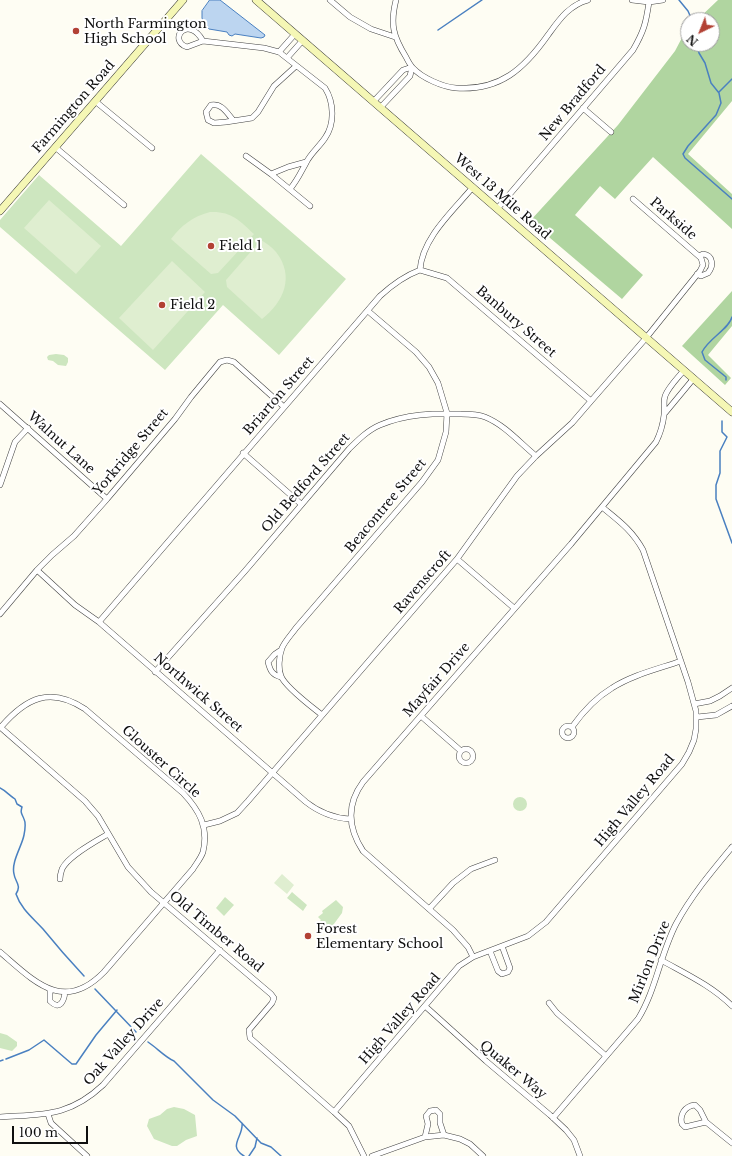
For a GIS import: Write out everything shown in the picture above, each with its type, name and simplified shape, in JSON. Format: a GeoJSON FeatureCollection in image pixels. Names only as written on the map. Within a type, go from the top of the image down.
{"type":"FeatureCollection","features":[{"type":"Feature","properties":{"kind":"street","name":"Farmington Road"},"geometry":{"type":"LineString","coordinates":[[0,211],[183,0]]}},
{"type":"Feature","properties":{"kind":"street","name":"West 13 Mile Road"},"geometry":{"type":"LineString","coordinates":[[256,0],[731,410]]}},
{"type":"Feature","properties":{"kind":"street"},"geometry":{"type":"LineString","coordinates":[[330,0],[350,16],[371,29],[395,37]]}},
{"type":"Feature","properties":{"kind":"street"},"geometry":{"type":"LineString","coordinates":[[396,0],[393,15],[395,37],[412,68],[431,80],[447,87],[464,88],[479,88],[494,83],[521,68],[532,58],[568,9],[588,0]]}},
{"type":"Feature","properties":{"kind":"street"},"geometry":{"type":"LineString","coordinates":[[632,0],[649,2],[663,0]]}},
{"type":"Feature","properties":{"kind":"street","name":"New Bradford"},"geometry":{"type":"LineString","coordinates":[[497,209],[633,50],[642,34],[646,22],[649,2]]}},
{"type":"Feature","properties":{"kind":"street"},"geometry":{"type":"LineString","coordinates":[[203,41],[200,35],[193,30],[187,28],[183,29],[179,33],[181,43],[186,46],[203,41],[264,48],[279,52],[325,88],[332,101],[330,128],[326,137],[306,162],[297,180],[290,189]]}},
{"type":"Feature","properties":{"kind":"street"},"geometry":{"type":"LineString","coordinates":[[279,52],[295,34]]}},
{"type":"Feature","properties":{"kind":"street"},"geometry":{"type":"LineString","coordinates":[[287,58],[302,40]]}},
{"type":"Feature","properties":{"kind":"street"},"geometry":{"type":"LineString","coordinates":[[234,120],[222,107],[218,105],[211,105],[206,112],[208,120],[214,123],[252,118],[258,112],[274,86],[296,66]]}},
{"type":"Feature","properties":{"kind":"street"},"geometry":{"type":"LineString","coordinates":[[373,102],[403,70],[412,68]]}},
{"type":"Feature","properties":{"kind":"street"},"geometry":{"type":"LineString","coordinates":[[380,108],[410,76],[412,68]]}},
{"type":"Feature","properties":{"kind":"street"},"geometry":{"type":"LineString","coordinates":[[95,101],[152,148]]}},
{"type":"Feature","properties":{"kind":"street"},"geometry":{"type":"LineString","coordinates":[[583,108],[611,132]]}},
{"type":"Feature","properties":{"kind":"street"},"geometry":{"type":"LineString","coordinates":[[54,147],[124,205]]}},
{"type":"Feature","properties":{"kind":"street"},"geometry":{"type":"LineString","coordinates":[[246,156],[271,174],[310,206]]}},
{"type":"Feature","properties":{"kind":"street"},"geometry":{"type":"LineString","coordinates":[[271,174],[306,162]]}},
{"type":"Feature","properties":{"kind":"street"},"geometry":{"type":"LineString","coordinates":[[420,270],[423,252],[432,236],[473,188]]}},
{"type":"Feature","properties":{"kind":"street","name":"Parkside"},"geometry":{"type":"LineString","coordinates":[[633,199],[699,256],[703,265],[646,338]]}},
{"type":"Feature","properties":{"kind":"street","name":"Parkside"},"geometry":{"type":"LineString","coordinates":[[697,274],[701,276],[708,273],[711,270],[712,265],[711,259],[708,256],[702,254],[699,256]]}},
{"type":"Feature","properties":{"kind":"street","name":"Briarton Street"},"geometry":{"type":"LineString","coordinates":[[99,622],[368,311],[394,284],[410,274],[420,270]]}},
{"type":"Feature","properties":{"kind":"street","name":"Banbury Street"},"geometry":{"type":"LineString","coordinates":[[420,270],[446,278],[591,401]]}},
{"type":"Feature","properties":{"kind":"street","name":"Beacontree Street"},"geometry":{"type":"LineString","coordinates":[[322,715],[288,686],[281,677],[274,674],[270,669],[268,662],[281,650],[296,628],[426,476],[438,460],[446,432],[447,413],[438,383],[429,367],[416,352],[368,311]]}},
{"type":"Feature","properties":{"kind":"street","name":"Ravenscroft"},"geometry":{"type":"LineString","coordinates":[[204,825],[220,821],[237,813],[457,559],[517,476],[536,456],[572,423],[646,338]]}},
{"type":"Feature","properties":{"kind":"street","name":"Yorkridge Street"},"geometry":{"type":"LineString","coordinates":[[0,614],[52,555],[74,536],[175,419],[190,397],[220,362],[227,360],[234,362],[284,407]]}},
{"type":"Feature","properties":{"kind":"street","name":"Mayfair Drive"},"geometry":{"type":"LineString","coordinates":[[350,819],[358,789],[602,507],[656,442],[665,414],[665,397],[684,370]]}},
{"type":"Feature","properties":{"kind":"street","name":"Mayfair Drive"},"geometry":{"type":"LineString","coordinates":[[665,414],[694,378]]}},
{"type":"Feature","properties":{"kind":"street","name":"Walnut Lane"},"geometry":{"type":"LineString","coordinates":[[0,404],[107,498]]}},
{"type":"Feature","properties":{"kind":"street","name":"Old Bedford Street"},"geometry":{"type":"LineString","coordinates":[[155,672],[349,449],[364,435],[379,425],[418,414],[447,413],[478,415],[493,420],[536,456]]}},
{"type":"Feature","properties":{"kind":"street"},"geometry":{"type":"LineString","coordinates":[[0,485],[15,442],[28,428]]}},
{"type":"Feature","properties":{"kind":"street"},"geometry":{"type":"LineString","coordinates":[[244,454],[301,504]]}},
{"type":"Feature","properties":{"kind":"street","name":"High Valley Road"},"geometry":{"type":"LineString","coordinates":[[334,1112],[460,966],[474,957],[528,936],[546,922],[656,795],[690,752],[696,734],[697,717],[694,704],[688,682],[643,550],[629,529],[602,507]]}},
{"type":"Feature","properties":{"kind":"street"},"geometry":{"type":"LineString","coordinates":[[457,559],[514,608]]}},
{"type":"Feature","properties":{"kind":"street","name":"Northwick Street"},"geometry":{"type":"LineString","coordinates":[[38,570],[306,802],[318,811],[338,818],[350,819]]}},
{"type":"Feature","properties":{"kind":"street"},"geometry":{"type":"LineString","coordinates":[[281,650],[279,663],[281,677]]}},
{"type":"Feature","properties":{"kind":"street"},"geometry":{"type":"LineString","coordinates":[[572,727],[595,702],[611,688],[681,661]]}},
{"type":"Feature","properties":{"kind":"street"},"geometry":{"type":"LineString","coordinates":[[694,704],[710,701],[732,688]]}},
{"type":"Feature","properties":{"kind":"street","name":"Glouster Circle"},"geometry":{"type":"LineString","coordinates":[[0,727],[18,709],[35,700],[55,697],[72,702],[85,709],[183,793],[200,814],[204,825],[203,853],[194,869],[98,978],[76,990],[65,992],[50,990],[29,977],[0,952]]}},
{"type":"Feature","properties":{"kind":"street"},"geometry":{"type":"LineString","coordinates":[[697,717],[716,714],[732,706]]}},
{"type":"Feature","properties":{"kind":"street"},"geometry":{"type":"LineString","coordinates":[[421,716],[461,751]]}},
{"type":"Feature","properties":{"kind":"street","name":"Old Timber Road"},"geometry":{"type":"LineString","coordinates":[[0,727],[85,801],[98,816],[128,867],[151,892],[271,994],[274,998],[272,1003],[249,1030],[250,1038],[348,1126],[364,1156]]}},
{"type":"Feature","properties":{"kind":"street"},"geometry":{"type":"LineString","coordinates":[[350,819],[355,836],[364,851],[453,930],[468,947],[474,957]]}},
{"type":"Feature","properties":{"kind":"street"},"geometry":{"type":"LineString","coordinates":[[60,879],[62,868],[73,857],[86,847],[108,834]]}},
{"type":"Feature","properties":{"kind":"street","name":"Mirlon Drive"},"geometry":{"type":"LineString","coordinates":[[553,1118],[632,1026],[643,1011],[676,925],[687,906],[732,847]]}},
{"type":"Feature","properties":{"kind":"street"},"geometry":{"type":"LineString","coordinates":[[429,909],[454,883],[471,869],[495,860]]}},
{"type":"Feature","properties":{"kind":"street"},"geometry":{"type":"LineString","coordinates":[[490,951],[498,972],[502,974],[508,972],[510,968],[502,946]]}},
{"type":"Feature","properties":{"kind":"street","name":"Oak Valley Drive"},"geometry":{"type":"LineString","coordinates":[[0,1117],[48,1114],[76,1105],[90,1096],[103,1085],[220,950]]}},
{"type":"Feature","properties":{"kind":"street"},"geometry":{"type":"LineString","coordinates":[[662,960],[720,994],[732,1006]]}},
{"type":"Feature","properties":{"kind":"street"},"geometry":{"type":"LineString","coordinates":[[50,990],[50,1001],[57,1005],[62,1003],[65,992]]}},
{"type":"Feature","properties":{"kind":"street"},"geometry":{"type":"LineString","coordinates":[[549,1003],[557,1013],[606,1056]]}},
{"type":"Feature","properties":{"kind":"street","name":"Quaker Way"},"geometry":{"type":"LineString","coordinates":[[425,1006],[566,1130],[574,1140],[580,1156]]}},
{"type":"Feature","properties":{"kind":"street"},"geometry":{"type":"LineString","coordinates":[[706,1122],[687,1127],[682,1124],[681,1115],[689,1107],[695,1106],[700,1110],[706,1122],[732,1142]]}},
{"type":"Feature","properties":{"kind":"street"},"geometry":{"type":"LineString","coordinates":[[425,1137],[428,1124],[426,1116],[430,1111],[436,1110],[440,1114],[440,1123],[444,1135]]}},
{"type":"Feature","properties":{"kind":"street"},"geometry":{"type":"LineString","coordinates":[[48,1114],[51,1123],[87,1156]]}},
{"type":"Feature","properties":{"kind":"street"},"geometry":{"type":"LineString","coordinates":[[372,1156],[425,1137],[444,1135],[460,1139],[470,1144],[483,1156]]}},
{"type":"Feature","properties":{"kind":"green space"},"geometry":{"type":"Polygon","coordinates":[[[718,0],[732,0],[732,101],[688,154],[732,194],[732,229],[653,157],[615,199],[600,186],[575,215],[643,275],[622,299],[530,221],[618,125],[675,51],[680,42],[680,52],[720,52],[720,12],[705,12],[718,0]]]}},
{"type":"Feature","properties":{"kind":"green space"},"geometry":{"type":"Polygon","coordinates":[[[201,154],[346,279],[279,355],[223,305],[165,370],[0,227],[0,220],[39,175],[121,246],[201,154]]]}},
{"type":"Feature","properties":{"kind":"green space"},"geometry":{"type":"Polygon","coordinates":[[[49,200],[101,246],[76,274],[24,228],[49,200]]]}},
{"type":"Feature","properties":{"kind":"green space","name":"Field 1"},"geometry":{"type":"Polygon","coordinates":[[[210,212],[224,213],[234,217],[254,234],[218,273],[211,274],[171,239],[188,222],[198,216],[210,212]]]}},
{"type":"Feature","properties":{"kind":"green space","name":"Field 2"},"geometry":{"type":"Polygon","coordinates":[[[261,240],[274,250],[282,261],[286,279],[281,297],[270,312],[262,319],[227,287],[226,280],[261,240]]]}},
{"type":"Feature","properties":{"kind":"green space","name":"Field 2"},"geometry":{"type":"Polygon","coordinates":[[[172,261],[205,292],[153,350],[119,318],[172,261]]]}},
{"type":"Feature","properties":{"kind":"green space"},"geometry":{"type":"Polygon","coordinates":[[[732,291],[732,326],[708,355],[731,378],[725,385],[682,346],[732,291]]]}},
{"type":"Feature","properties":{"kind":"green space"},"geometry":{"type":"Polygon","coordinates":[[[49,355],[64,355],[68,358],[66,366],[58,365],[53,361],[48,360],[47,357],[49,355]]]}},
{"type":"Feature","properties":{"kind":"green space"},"geometry":{"type":"Polygon","coordinates":[[[517,797],[523,797],[527,801],[527,807],[523,811],[517,811],[513,807],[513,801],[517,797]]]}},
{"type":"Feature","properties":{"kind":"green space"},"geometry":{"type":"Polygon","coordinates":[[[282,874],[294,885],[287,894],[274,883],[282,874]]]}},
{"type":"Feature","properties":{"kind":"green space"},"geometry":{"type":"Polygon","coordinates":[[[292,892],[307,905],[303,911],[287,898],[292,892]]]}},
{"type":"Feature","properties":{"kind":"green space"},"geometry":{"type":"Polygon","coordinates":[[[225,897],[234,905],[224,916],[216,908],[225,897]]]}},
{"type":"Feature","properties":{"kind":"green space"},"geometry":{"type":"Polygon","coordinates":[[[336,900],[343,907],[342,913],[328,932],[319,922],[321,920],[318,917],[323,913],[322,911],[336,900]]]}},
{"type":"Feature","properties":{"kind":"green space"},"geometry":{"type":"Polygon","coordinates":[[[0,1033],[7,1035],[17,1042],[17,1046],[12,1051],[0,1048],[0,1033]]]}},
{"type":"Feature","properties":{"kind":"green space"},"geometry":{"type":"Polygon","coordinates":[[[174,1107],[184,1109],[195,1115],[197,1136],[186,1140],[177,1146],[172,1146],[154,1139],[147,1126],[149,1119],[160,1115],[167,1109],[174,1107]]]}},
{"type":"Feature","properties":{"kind":"water"},"geometry":{"type":"Polygon","coordinates":[[[210,0],[220,0],[265,35],[264,37],[261,38],[235,34],[232,36],[227,32],[209,29],[204,24],[202,11],[210,0]]]}},
{"type":"Feature","properties":{"kind":"waterway"},"geometry":{"type":"LineString","coordinates":[[438,30],[482,0]]}},
{"type":"Feature","properties":{"kind":"waterway"},"geometry":{"type":"LineString","coordinates":[[679,0],[688,12]]}},
{"type":"Feature","properties":{"kind":"waterway"},"geometry":{"type":"LineString","coordinates":[[699,52],[705,63],[711,83],[719,93],[721,103],[716,115],[688,146],[683,154],[685,158],[732,199]]}},
{"type":"Feature","properties":{"kind":"waterway"},"geometry":{"type":"LineString","coordinates":[[719,92],[732,79]]}},
{"type":"Feature","properties":{"kind":"waterway"},"geometry":{"type":"LineString","coordinates":[[726,380],[726,377],[705,360],[702,352],[709,342],[727,326],[732,317]]}},
{"type":"Feature","properties":{"kind":"waterway"},"geometry":{"type":"LineString","coordinates":[[722,421],[722,432],[727,437],[720,451],[720,473],[716,485],[716,499],[732,543]]}},
{"type":"Feature","properties":{"kind":"waterway"},"geometry":{"type":"LineString","coordinates":[[0,788],[15,799],[17,804],[22,807],[21,812],[25,822],[23,839],[15,859],[13,869],[18,886],[18,891],[16,894],[18,899],[28,913],[84,976]]}},
{"type":"Feature","properties":{"kind":"waterway"},"geometry":{"type":"LineString","coordinates":[[95,989],[136,1032]]}},
{"type":"Feature","properties":{"kind":"waterway"},"geometry":{"type":"LineString","coordinates":[[6,1059],[29,1050],[44,1040],[72,1064],[76,1064],[96,1035],[117,1010]]}},
{"type":"Feature","properties":{"kind":"waterway"},"geometry":{"type":"LineString","coordinates":[[148,1042],[174,1061],[213,1100],[235,1116],[261,1143],[271,1147],[281,1156]]}},
{"type":"Feature","properties":{"kind":"waterway"},"geometry":{"type":"LineString","coordinates":[[242,1123],[241,1132],[236,1145],[239,1152],[244,1156]]}},
{"type":"Feature","properties":{"kind":"waterway"},"geometry":{"type":"LineString","coordinates":[[249,1156],[255,1147],[257,1138]]}},
{"type":"Feature","properties":{"kind":"place","name":"North Farmington High School"},"geometry":{"type":"Point","coordinates":[76,31]}},
{"type":"Feature","properties":{"kind":"place","name":"Field 1"},"geometry":{"type":"Point","coordinates":[211,246]}},
{"type":"Feature","properties":{"kind":"place","name":"Field 2"},"geometry":{"type":"Point","coordinates":[162,305]}},
{"type":"Feature","properties":{"kind":"place","name":"Forest Elementary School"},"geometry":{"type":"Point","coordinates":[308,936]}}]}
